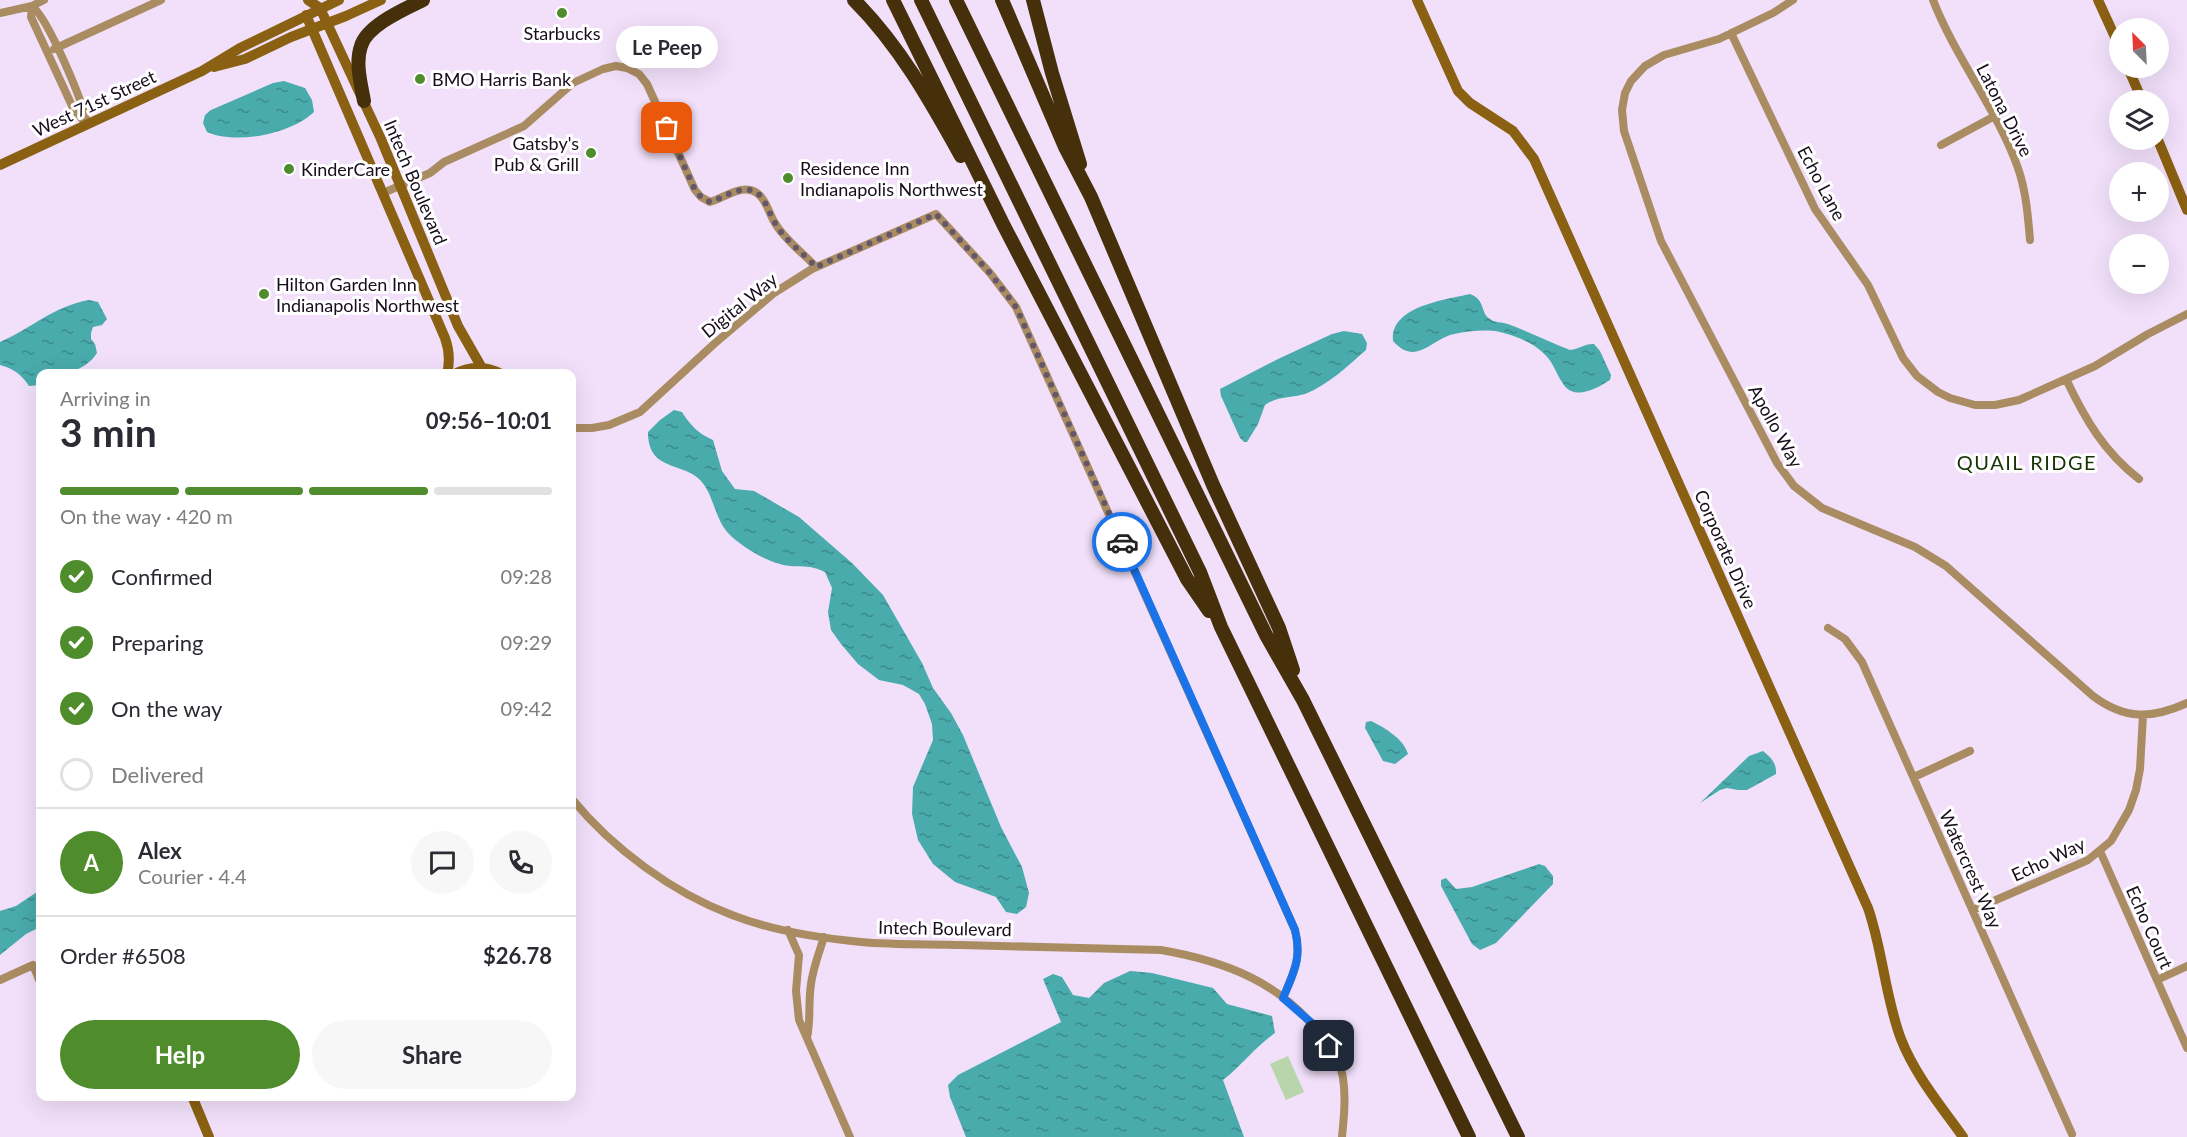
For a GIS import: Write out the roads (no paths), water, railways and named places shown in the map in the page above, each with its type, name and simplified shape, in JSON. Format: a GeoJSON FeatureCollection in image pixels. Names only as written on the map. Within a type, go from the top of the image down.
{"type":"FeatureCollection","features":[{"type":"Feature","properties":{"kind":"highway"},"geometry":{"type":"LineString","coordinates":[[364,101],[359,67],[360,47],[363,41],[379,24],[423,0]]}},
{"type":"Feature","properties":{"kind":"highway"},"geometry":{"type":"LineString","coordinates":[[854,0],[880,29],[912,72],[973,178],[1003,224]]}},
{"type":"Feature","properties":{"kind":"highway"},"geometry":{"type":"LineString","coordinates":[[893,0],[1003,224],[1186,579],[1221,627]]}},
{"type":"Feature","properties":{"kind":"highway"},"geometry":{"type":"LineString","coordinates":[[921,0],[1200,572],[1221,627],[1469,1137]]}},
{"type":"Feature","properties":{"kind":"highway"},"geometry":{"type":"LineString","coordinates":[[956,0],[1266,634],[1303,700],[1518,1137]]}},
{"type":"Feature","properties":{"kind":"highway"},"geometry":{"type":"LineString","coordinates":[[1002,0],[1065,147],[1091,197],[1213,485],[1279,627],[1303,700]]}},
{"type":"Feature","properties":{"kind":"highway"},"geometry":{"type":"LineString","coordinates":[[1033,0],[1052,73],[1091,197]]}},
{"type":"Feature","properties":{"kind":"street"},"geometry":{"type":"LineString","coordinates":[[12,0],[14,10]]}},
{"type":"Feature","properties":{"kind":"street"},"geometry":{"type":"LineString","coordinates":[[0,13],[32,6],[44,0]]}},
{"type":"Feature","properties":{"kind":"street"},"geometry":{"type":"LineString","coordinates":[[48,52],[161,0]]}},
{"type":"Feature","properties":{"kind":"street"},"geometry":{"type":"LineString","coordinates":[[306,15],[308,0],[320,8]]}},
{"type":"Feature","properties":{"kind":"street","name":"West 71st Street"},"geometry":{"type":"LineString","coordinates":[[0,165],[202,71],[240,48],[339,0]]}},
{"type":"Feature","properties":{"kind":"street","name":"West 71st Street"},"geometry":{"type":"LineString","coordinates":[[202,71],[245,59],[381,0]]}},
{"type":"Feature","properties":{"kind":"street","name":"Corporate Drive"},"geometry":{"type":"LineString","coordinates":[[1417,0],[1458,92],[1470,103],[1513,131],[1534,159],[1868,908],[1901,1041],[1919,1074],[1964,1137]]}},
{"type":"Feature","properties":{"kind":"street"},"geometry":{"type":"LineString","coordinates":[[1731,33],[1773,13],[1793,0]]}},
{"type":"Feature","properties":{"kind":"street","name":"Latona Drive"},"geometry":{"type":"LineString","coordinates":[[1933,0],[1951,40],[2009,147],[2020,175],[2027,204],[2030,240]]}},
{"type":"Feature","properties":{"kind":"street"},"geometry":{"type":"LineString","coordinates":[[2098,0],[2109,24]]}},
{"type":"Feature","properties":{"kind":"street"},"geometry":{"type":"LineString","coordinates":[[32,6],[39,12],[57,48],[82,104],[87,125]]}},
{"type":"Feature","properties":{"kind":"street"},"geometry":{"type":"LineString","coordinates":[[32,6],[31,16],[73,108],[87,125]]}},
{"type":"Feature","properties":{"kind":"street","name":"Intech Boulevard"},"geometry":{"type":"LineString","coordinates":[[320,8],[364,101],[458,326],[482,368]]}},
{"type":"Feature","properties":{"kind":"street","name":"Intech Boulevard"},"geometry":{"type":"LineString","coordinates":[[306,15],[448,348],[448,369]]}},
{"type":"Feature","properties":{"kind":"street","name":"Apollo Way"},"geometry":{"type":"LineString","coordinates":[[1731,33],[1705,44],[1656,59],[1639,71],[1627,89],[1622,110],[1623,131],[1661,241],[1777,464],[1800,492],[1822,508],[1933,556],[1963,579],[2096,699],[2118,710],[2143,715]]}},
{"type":"Feature","properties":{"kind":"street","name":"Echo Lane"},"geometry":{"type":"LineString","coordinates":[[1731,33],[1815,209],[1866,281],[1902,356],[1914,373],[1942,394],[1962,402],[1978,405],[1995,405],[2019,400],[2066,380]]}},
{"type":"Feature","properties":{"kind":"street"},"geometry":{"type":"LineString","coordinates":[[383,193],[430,173],[444,162],[524,126],[573,83],[603,69],[621,66],[636,72],[646,81],[695,190],[701,197],[710,202],[741,191],[750,190],[756,193],[765,203],[776,225],[816,267]]}},
{"type":"Feature","properties":{"kind":"street"},"geometry":{"type":"LineString","coordinates":[[1941,146],[1993,117]]}},
{"type":"Feature","properties":{"kind":"street"},"geometry":{"type":"LineString","coordinates":[[2162,150],[2187,210]]}},
{"type":"Feature","properties":{"kind":"street","name":"Digital Way"},"geometry":{"type":"LineString","coordinates":[[576,428],[609,425],[640,412],[774,293],[816,267],[936,214],[990,273],[1016,307],[1245,815],[1295,930],[1299,947],[1297,965],[1283,998]]}},
{"type":"Feature","properties":{"kind":"street"},"geometry":{"type":"LineString","coordinates":[[2139,479],[2111,454],[2095,435],[2066,380],[2187,314]]}},
{"type":"Feature","properties":{"kind":"street"},"geometry":{"type":"LineString","coordinates":[[465,369],[485,369]]}},
{"type":"Feature","properties":{"kind":"street","name":"Watercrest Way"},"geometry":{"type":"LineString","coordinates":[[1828,628],[1845,639],[1859,655],[2072,1134]]}},
{"type":"Feature","properties":{"kind":"street"},"geometry":{"type":"LineString","coordinates":[[2143,715],[2168,711],[2187,703]]}},
{"type":"Feature","properties":{"kind":"street","name":"Echo Way"},"geometry":{"type":"LineString","coordinates":[[1973,910],[2088,860],[2111,841],[2122,825],[2136,790],[2140,769],[2143,715]]}},
{"type":"Feature","properties":{"kind":"street"},"geometry":{"type":"LineString","coordinates":[[1914,777],[1970,751]]}},
{"type":"Feature","properties":{"kind":"street","name":"Intech Boulevard"},"geometry":{"type":"LineString","coordinates":[[576,803],[614,843],[646,868],[688,894],[732,915],[788,930],[869,943],[1174,952],[1230,967],[1263,984],[1283,998],[1314,1025],[1329,1046],[1343,1076],[1345,1112],[1342,1137]]}},
{"type":"Feature","properties":{"kind":"street","name":"Echo Court"},"geometry":{"type":"LineString","coordinates":[[2100,851],[2187,1048]]}},
{"type":"Feature","properties":{"kind":"street"},"geometry":{"type":"LineString","coordinates":[[788,930],[799,955],[797,1005],[799,1020],[850,1137]]}},
{"type":"Feature","properties":{"kind":"street"},"geometry":{"type":"LineString","coordinates":[[807,1038],[810,1026],[811,984],[824,937]]}},
{"type":"Feature","properties":{"kind":"street"},"geometry":{"type":"LineString","coordinates":[[0,980],[33,965],[36,972]]}},
{"type":"Feature","properties":{"kind":"street"},"geometry":{"type":"LineString","coordinates":[[2157,980],[2187,966]]}},
{"type":"Feature","properties":{"kind":"street"},"geometry":{"type":"LineString","coordinates":[[194,1101],[209,1137]]}},
{"type":"Feature","properties":{"kind":"water"},"geometry":{"type":"Polygon","coordinates":[[[284,81],[305,88],[312,100],[314,112],[304,120],[278,131],[248,137],[219,136],[207,132],[203,123],[205,115],[211,110],[273,83],[284,81]]]}},
{"type":"Feature","properties":{"kind":"water"},"geometry":{"type":"Polygon","coordinates":[[[1470,294],[1481,303],[1487,316],[1494,321],[1508,324],[1570,350],[1594,344],[1600,351],[1611,375],[1610,380],[1592,390],[1578,393],[1572,391],[1560,379],[1543,353],[1520,338],[1500,332],[1477,331],[1454,334],[1416,352],[1409,352],[1393,341],[1394,329],[1409,312],[1434,302],[1470,294]]]}},
{"type":"Feature","properties":{"kind":"water"},"geometry":{"type":"Polygon","coordinates":[[[89,300],[98,302],[107,319],[102,325],[93,327],[91,339],[97,353],[86,365],[77,369],[36,369],[36,385],[29,386],[17,372],[0,365],[0,342],[54,312],[89,300]]]}},
{"type":"Feature","properties":{"kind":"water"},"geometry":{"type":"Polygon","coordinates":[[[1344,331],[1362,334],[1367,343],[1366,350],[1322,386],[1305,394],[1274,400],[1265,405],[1258,424],[1247,442],[1244,442],[1240,438],[1220,389],[1278,359],[1332,334],[1344,331]]]}},
{"type":"Feature","properties":{"kind":"water"},"geometry":{"type":"Polygon","coordinates":[[[674,410],[682,412],[695,429],[713,440],[722,471],[735,489],[754,491],[799,517],[852,563],[883,595],[922,663],[933,688],[963,735],[1001,827],[1022,867],[1029,893],[1026,907],[1017,914],[1006,912],[996,897],[955,882],[933,864],[918,840],[912,814],[913,787],[933,740],[932,724],[919,694],[903,685],[879,680],[858,664],[841,644],[831,630],[828,612],[832,588],[825,572],[811,567],[782,565],[742,545],[724,528],[707,491],[698,478],[666,463],[653,453],[649,444],[648,432],[674,410]]]}},
{"type":"Feature","properties":{"kind":"water"},"geometry":{"type":"Polygon","coordinates":[[[1371,721],[1398,738],[1408,754],[1395,764],[1383,761],[1365,728],[1366,722],[1371,721]]]}},
{"type":"Feature","properties":{"kind":"water"},"geometry":{"type":"Polygon","coordinates":[[[1763,751],[1773,761],[1776,774],[1747,790],[1727,788],[1720,790],[1700,803],[1749,756],[1763,751]]]}},
{"type":"Feature","properties":{"kind":"water"},"geometry":{"type":"Polygon","coordinates":[[[1539,864],[1545,866],[1553,876],[1553,884],[1496,943],[1480,950],[1472,944],[1441,886],[1441,880],[1446,878],[1456,889],[1472,887],[1539,864]]]}},
{"type":"Feature","properties":{"kind":"water"},"geometry":{"type":"Polygon","coordinates":[[[36,893],[36,929],[26,934],[0,955],[0,911],[16,906],[36,893]]]}},
{"type":"Feature","properties":{"kind":"water"},"geometry":{"type":"Polygon","coordinates":[[[1130,971],[1152,973],[1213,988],[1227,1004],[1272,1016],[1275,1033],[1223,1080],[1244,1137],[966,1137],[950,1097],[948,1085],[958,1075],[1061,1022],[1043,979],[1053,974],[1062,977],[1073,995],[1089,998],[1104,983],[1130,971]]]}},
{"type":"Feature","properties":{"kind":"place","name":"Starbucks"},"geometry":{"type":"Point","coordinates":[562,13]}},
{"type":"Feature","properties":{"kind":"place","name":"BMO Harris Bank"},"geometry":{"type":"Point","coordinates":[420,79]}},
{"type":"Feature","properties":{"kind":"place","name":"Le Peep"},"geometry":{"type":"Point","coordinates":[667,128]}},
{"type":"Feature","properties":{"kind":"place","name":"Gatsby's Pub & Grill"},"geometry":{"type":"Point","coordinates":[591,153]}},
{"type":"Feature","properties":{"kind":"place","name":"KinderCare"},"geometry":{"type":"Point","coordinates":[289,169]}},
{"type":"Feature","properties":{"kind":"place","name":"Residence Inn Indianapolis Northwest"},"geometry":{"type":"Point","coordinates":[788,178]}},
{"type":"Feature","properties":{"kind":"place","name":"Hilton Garden Inn Indianapolis Northwest"},"geometry":{"type":"Point","coordinates":[264,294]}},
{"type":"Feature","properties":{"kind":"district","name":"QUAIL RIDGE"},"geometry":{"type":"Point","coordinates":[2027,462]}}]}
